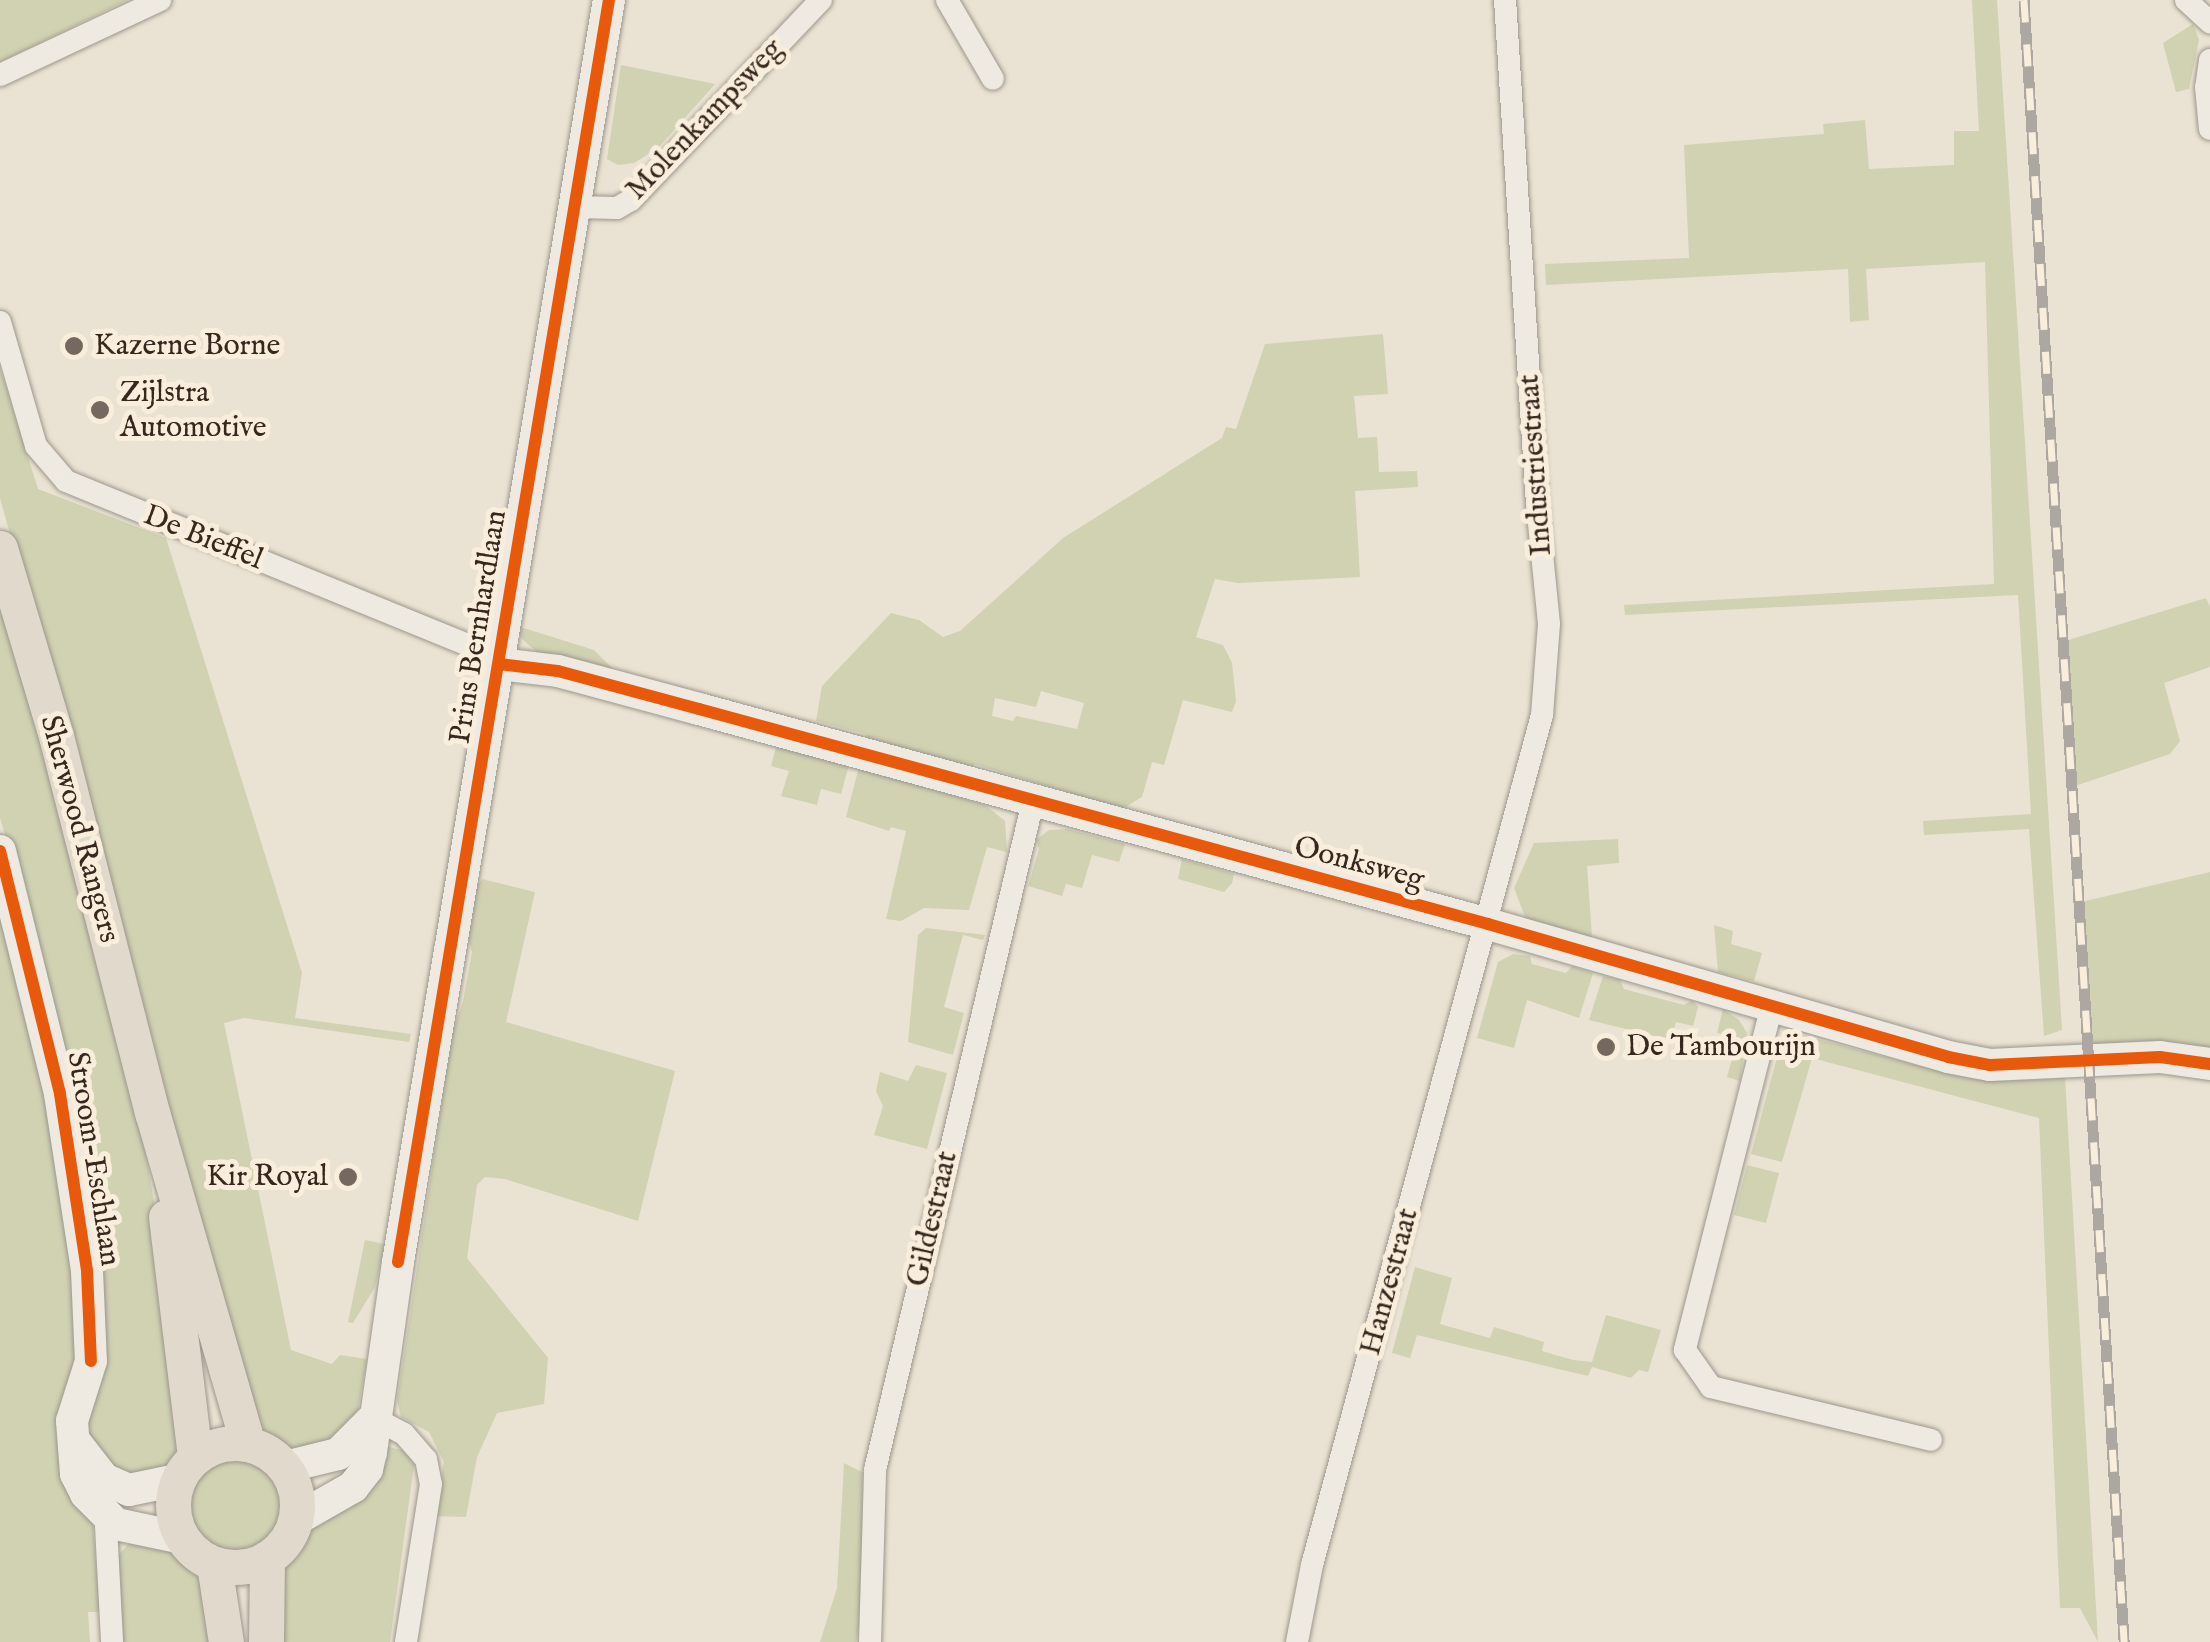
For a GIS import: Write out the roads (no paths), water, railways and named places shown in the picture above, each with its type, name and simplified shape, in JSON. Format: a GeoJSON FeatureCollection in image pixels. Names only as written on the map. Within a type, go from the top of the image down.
{"type":"FeatureCollection","features":[{"type":"Feature","properties":{"kind":"main road","name":"Prins Bernhardlaan"},"geometry":{"type":"LineString","coordinates":[[295,1520],[353,1486],[368,1469],[609,0]]}},
{"type":"Feature","properties":{"kind":"main road","name":"Sherwood Rangers"},"geometry":{"type":"LineString","coordinates":[[0,548],[56,736],[152,1112],[248,1444]]}},
{"type":"Feature","properties":{"kind":"main road","name":"Oonksweg"},"geometry":{"type":"LineString","coordinates":[[499,664],[558,672],[1488,924],[1990,1065],[2160,1057],[2210,1064]]}},
{"type":"Feature","properties":{"kind":"main road","name":"Stroom-Eschlaan"},"geometry":{"type":"LineString","coordinates":[[0,852],[60,1094],[87,1271],[91,1362],[72,1420],[76,1474],[105,1517]]}},
{"type":"Feature","properties":{"kind":"main road","name":"Sherwood Rangers"},"geometry":{"type":"LineString","coordinates":[[152,1112],[186,1468]]}},
{"type":"Feature","properties":{"kind":"main road"},"geometry":{"type":"LineString","coordinates":[[284,1467],[338,1454],[374,1418]]}},
{"type":"Feature","properties":{"kind":"main road"},"geometry":{"type":"LineString","coordinates":[[73,1440],[104,1479],[129,1490],[186,1468],[230,1442],[248,1444],[284,1467],[294,1483],[295,1520],[280,1548],[268,1558],[232,1567],[214,1564],[182,1538],[174,1516],[186,1468]]}},
{"type":"Feature","properties":{"kind":"main road"},"geometry":{"type":"LineString","coordinates":[[105,1517],[136,1532],[182,1538]]}},
{"type":"Feature","properties":{"kind":"main road"},"geometry":{"type":"LineString","coordinates":[[266,1642],[268,1558]]}},
{"type":"Feature","properties":{"kind":"main road"},"geometry":{"type":"LineString","coordinates":[[214,1564],[226,1642]]}},
{"type":"Feature","properties":{"kind":"street"},"geometry":{"type":"LineString","coordinates":[[0,75],[160,0]]}},
{"type":"Feature","properties":{"kind":"street","name":"Molenkampsweg"},"geometry":{"type":"LineString","coordinates":[[574,207],[617,208],[632,200],[820,0]]}},
{"type":"Feature","properties":{"kind":"street"},"geometry":{"type":"LineString","coordinates":[[947,0],[993,79]]}},
{"type":"Feature","properties":{"kind":"street","name":"Industriestraat"},"geometry":{"type":"LineString","coordinates":[[1488,924],[1542,715],[1549,624],[1536,504],[1505,0]]}},
{"type":"Feature","properties":{"kind":"street"},"geometry":{"type":"LineString","coordinates":[[2186,0],[2210,22]]}},
{"type":"Feature","properties":{"kind":"street"},"geometry":{"type":"LineString","coordinates":[[2210,60],[2206,87],[2210,129]]}},
{"type":"Feature","properties":{"kind":"street","name":"De Bieffel"},"geometry":{"type":"LineString","coordinates":[[0,322],[36,446],[66,481],[474,648],[499,664]]}},
{"type":"Feature","properties":{"kind":"street","name":"Gildestraat"},"geometry":{"type":"LineString","coordinates":[[870,1642],[875,1470],[1033,802]]}},
{"type":"Feature","properties":{"kind":"street","name":"Hanzestraat"},"geometry":{"type":"LineString","coordinates":[[1297,1642],[1312,1565],[1488,924]]}},
{"type":"Feature","properties":{"kind":"street"},"geometry":{"type":"LineString","coordinates":[[1772,1005],[1685,1350],[1711,1387],[1930,1440]]}},
{"type":"Feature","properties":{"kind":"street"},"geometry":{"type":"LineString","coordinates":[[374,1418],[404,1434],[426,1459],[430,1484],[406,1642]]}},
{"type":"Feature","properties":{"kind":"street"},"geometry":{"type":"LineString","coordinates":[[104,1479],[112,1642]]}},
{"type":"Feature","properties":{"kind":"railway"},"geometry":{"type":"LineString","coordinates":[[2024,0],[2124,1642]]}},
{"type":"Feature","properties":{"kind":"place","name":"Kazerne Borne"},"geometry":{"type":"Point","coordinates":[74,346]}},
{"type":"Feature","properties":{"kind":"place","name":"Zijlstra Automotive"},"geometry":{"type":"Point","coordinates":[100,410]}},
{"type":"Feature","properties":{"kind":"place","name":"De Tambourijn"},"geometry":{"type":"Point","coordinates":[1606,1047]}},
{"type":"Feature","properties":{"kind":"place","name":"Kir Royal"},"geometry":{"type":"Point","coordinates":[348,1177]}}]}
